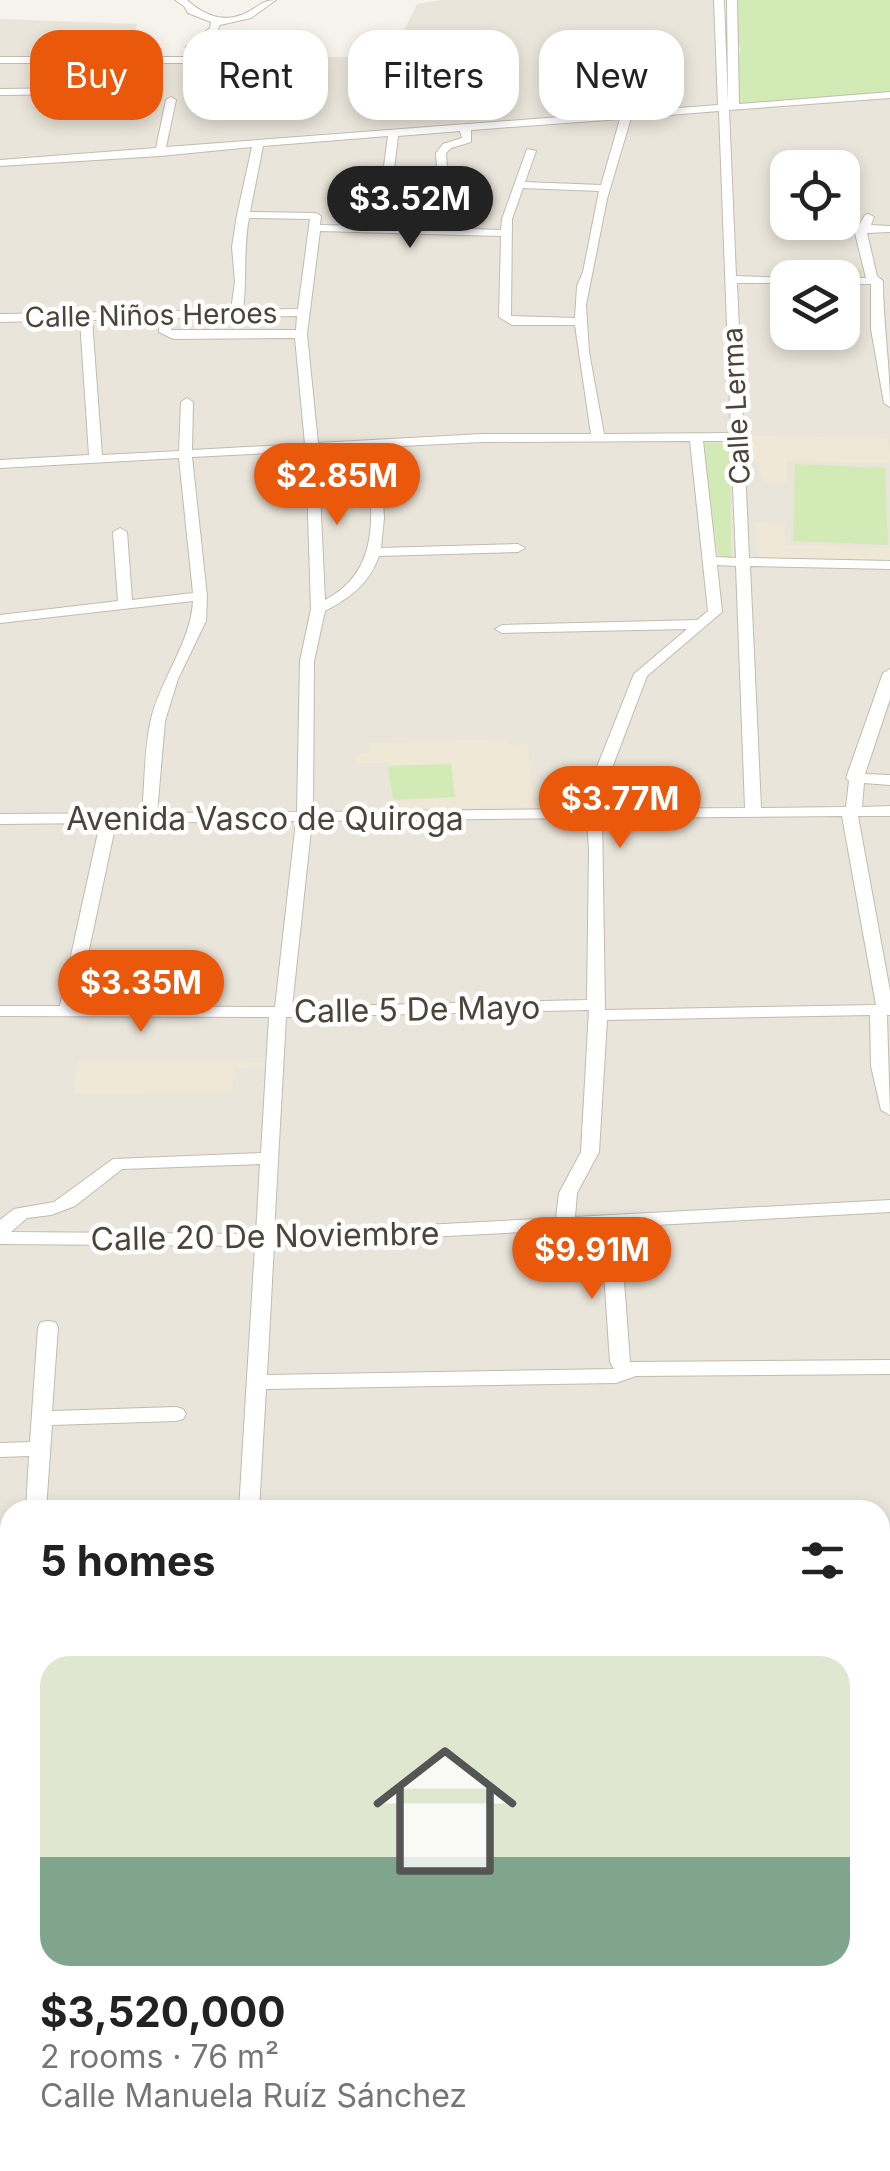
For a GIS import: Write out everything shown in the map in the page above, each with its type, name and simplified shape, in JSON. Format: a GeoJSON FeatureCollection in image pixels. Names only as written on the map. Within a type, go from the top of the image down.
{"type":"FeatureCollection","features":[{"type":"Feature","properties":{"kind":"street"},"geometry":{"type":"LineString","coordinates":[[180,0],[188,4],[191,12],[216,22],[248,16],[272,0]]}},
{"type":"Feature","properties":{"kind":"street","name":"Calle Lerma"},"geometry":{"type":"LineString","coordinates":[[720,0],[727,23]]}},
{"type":"Feature","properties":{"kind":"street","name":"Calle Lerma"},"geometry":{"type":"LineString","coordinates":[[732,0],[727,23],[727,126],[753,811]]}},
{"type":"Feature","properties":{"kind":"street"},"geometry":{"type":"LineString","coordinates":[[163,60],[261,60],[256,56],[194,50],[192,44],[214,29],[216,22]]}},
{"type":"Feature","properties":{"kind":"street"},"geometry":{"type":"LineString","coordinates":[[0,60],[30,60]]}},
{"type":"Feature","properties":{"kind":"street"},"geometry":{"type":"LineString","coordinates":[[0,92],[30,92]]}},
{"type":"Feature","properties":{"kind":"street"},"geometry":{"type":"LineString","coordinates":[[684,113],[890,95]]}},
{"type":"Feature","properties":{"kind":"street"},"geometry":{"type":"LineString","coordinates":[[160,153],[171,100]]}},
{"type":"Feature","properties":{"kind":"street"},"geometry":{"type":"LineString","coordinates":[[0,164],[582,120]]}},
{"type":"Feature","properties":{"kind":"street"},"geometry":{"type":"LineString","coordinates":[[598,437],[581,322],[584,280],[625,120]]}},
{"type":"Feature","properties":{"kind":"street"},"geometry":{"type":"LineString","coordinates":[[438,232],[444,194],[441,152],[467,140],[466,128]]}},
{"type":"Feature","properties":{"kind":"street"},"geometry":{"type":"LineString","coordinates":[[381,230],[393,134]]}},
{"type":"Feature","properties":{"kind":"street"},"geometry":{"type":"LineString","coordinates":[[238,312],[242,215],[258,145]]}},
{"type":"Feature","properties":{"kind":"street"},"geometry":{"type":"LineString","coordinates":[[531,152],[505,233],[507,320],[581,322]]}},
{"type":"Feature","properties":{"kind":"street"},"geometry":{"type":"LineString","coordinates":[[519,185],[606,188]]}},
{"type":"Feature","properties":{"kind":"street"},"geometry":{"type":"LineString","coordinates":[[242,215],[316,216],[301,334],[312,448],[318,610],[307,660],[304,818],[280,1012],[268,1158],[250,1500]]}},
{"type":"Feature","properties":{"kind":"street"},"geometry":{"type":"LineString","coordinates":[[890,229],[866,223],[880,279],[890,402]]}},
{"type":"Feature","properties":{"kind":"street"},"geometry":{"type":"LineString","coordinates":[[316,228],[505,233]]}},
{"type":"Feature","properties":{"kind":"street"},"geometry":{"type":"LineString","coordinates":[[731,279],[770,280]]}},
{"type":"Feature","properties":{"kind":"street","name":"Calle Niños Heroes"},"geometry":{"type":"LineString","coordinates":[[0,318],[302,312]]}},
{"type":"Feature","properties":{"kind":"street"},"geometry":{"type":"LineString","coordinates":[[166,315],[165,332],[301,334]]}},
{"type":"Feature","properties":{"kind":"street"},"geometry":{"type":"LineString","coordinates":[[86,317],[96,461]]}},
{"type":"Feature","properties":{"kind":"street"},"geometry":{"type":"LineString","coordinates":[[149,819],[158,720],[171,679],[199,621],[200,596],[184,456],[187,402]]}},
{"type":"Feature","properties":{"kind":"street"},"geometry":{"type":"LineString","coordinates":[[0,464],[373,442],[736,437]]}},
{"type":"Feature","properties":{"kind":"street"},"geometry":{"type":"LineString","coordinates":[[696,438],[715,612]]}},
{"type":"Feature","properties":{"kind":"street"},"geometry":{"type":"LineString","coordinates":[[318,610],[335,603],[362,582],[372,567],[376,552],[373,442]]}},
{"type":"Feature","properties":{"kind":"street"},"geometry":{"type":"LineString","coordinates":[[120,532],[126,605]]}},
{"type":"Feature","properties":{"kind":"street"},"geometry":{"type":"LineString","coordinates":[[376,552],[518,548]]}},
{"type":"Feature","properties":{"kind":"street"},"geometry":{"type":"LineString","coordinates":[[710,561],[890,565]]}},
{"type":"Feature","properties":{"kind":"street"},"geometry":{"type":"LineString","coordinates":[[0,619],[200,596]]}},
{"type":"Feature","properties":{"kind":"street"},"geometry":{"type":"LineString","coordinates":[[565,1224],[568,1193],[590,1152],[597,1010],[593,797],[641,674],[715,612],[746,613]]}},
{"type":"Feature","properties":{"kind":"street"},"geometry":{"type":"LineString","coordinates":[[502,629],[702,624]]}},
{"type":"Feature","properties":{"kind":"street"},"geometry":{"type":"LineString","coordinates":[[890,673],[884,702],[854,778],[852,811],[884,1010],[880,1066],[890,1110]]}},
{"type":"Feature","properties":{"kind":"street"},"geometry":{"type":"LineString","coordinates":[[854,778],[890,780]]}},
{"type":"Feature","properties":{"kind":"street","name":"Avenida Vasco de Quiroga"},"geometry":{"type":"LineString","coordinates":[[0,819],[890,810]]}},
{"type":"Feature","properties":{"kind":"street"},"geometry":{"type":"LineString","coordinates":[[67,1011],[110,820]]}},
{"type":"Feature","properties":{"kind":"street","name":"Calle 5 De Mayo"},"geometry":{"type":"LineString","coordinates":[[0,1011],[884,1010]]}},
{"type":"Feature","properties":{"kind":"street"},"geometry":{"type":"LineString","coordinates":[[0,1236],[14,1215],[23,1210],[61,1206],[97,1174],[119,1163],[268,1158]]}},
{"type":"Feature","properties":{"kind":"street","name":"Calle 20 De Noviembre"},"geometry":{"type":"LineString","coordinates":[[0,1236],[264,1240],[890,1206]]}},
{"type":"Feature","properties":{"kind":"street"},"geometry":{"type":"LineString","coordinates":[[610,1220],[620,1362],[628,1370]]}},
{"type":"Feature","properties":{"kind":"street"},"geometry":{"type":"LineString","coordinates":[[37,1500],[48,1327]]}},
{"type":"Feature","properties":{"kind":"street"},"geometry":{"type":"LineString","coordinates":[[258,1382],[616,1376],[628,1370],[890,1368]]}},
{"type":"Feature","properties":{"kind":"street"},"geometry":{"type":"LineString","coordinates":[[40,1418],[176,1414]]}},
{"type":"Feature","properties":{"kind":"street"},"geometry":{"type":"LineString","coordinates":[[0,1450],[42,1449]]}},
{"type":"Feature","properties":{"kind":"shaded area"},"geometry":{"type":"Polygon","coordinates":[[[441,0],[714,0],[719,109],[890,96],[890,1500],[0,1500],[0,19],[137,24],[136,30],[30,30],[30,120],[163,120],[163,57],[183,57],[183,120],[328,120],[328,57],[348,57],[348,120],[519,120],[519,30],[404,30],[417,4],[441,0]]]}},
{"type":"Feature","properties":{"kind":"shaded area"},"geometry":{"type":"Polygon","coordinates":[[[751,436],[888,438],[890,463],[787,461],[787,484],[765,482],[753,455],[751,436]]]}},
{"type":"Feature","properties":{"kind":"shaded area"},"geometry":{"type":"Polygon","coordinates":[[[756,522],[785,523],[786,545],[890,548],[890,562],[759,560],[756,522]]]}},
{"type":"Feature","properties":{"kind":"shaded area"},"geometry":{"type":"Polygon","coordinates":[[[507,739],[509,745],[528,744],[534,807],[394,808],[388,763],[356,763],[356,754],[370,753],[370,743],[507,739]]]}},
{"type":"Feature","properties":{"kind":"shaded area"},"geometry":{"type":"Polygon","coordinates":[[[78,1061],[279,1062],[274,1066],[235,1068],[232,1093],[73,1094],[78,1061]]]}},
{"type":"Feature","properties":{"kind":"green space"},"geometry":{"type":"Polygon","coordinates":[[[728,0],[890,0],[890,94],[733,107],[740,49],[728,0]]]}},
{"type":"Feature","properties":{"kind":"green space"},"geometry":{"type":"Polygon","coordinates":[[[702,442],[719,443],[730,449],[731,558],[718,555],[702,442]]]}},
{"type":"Feature","properties":{"kind":"green space"},"geometry":{"type":"Polygon","coordinates":[[[795,464],[885,468],[888,545],[793,541],[795,464]]]}},
{"type":"Feature","properties":{"kind":"green space"},"geometry":{"type":"Polygon","coordinates":[[[451,764],[455,797],[393,800],[388,766],[451,764]]]}}]}
